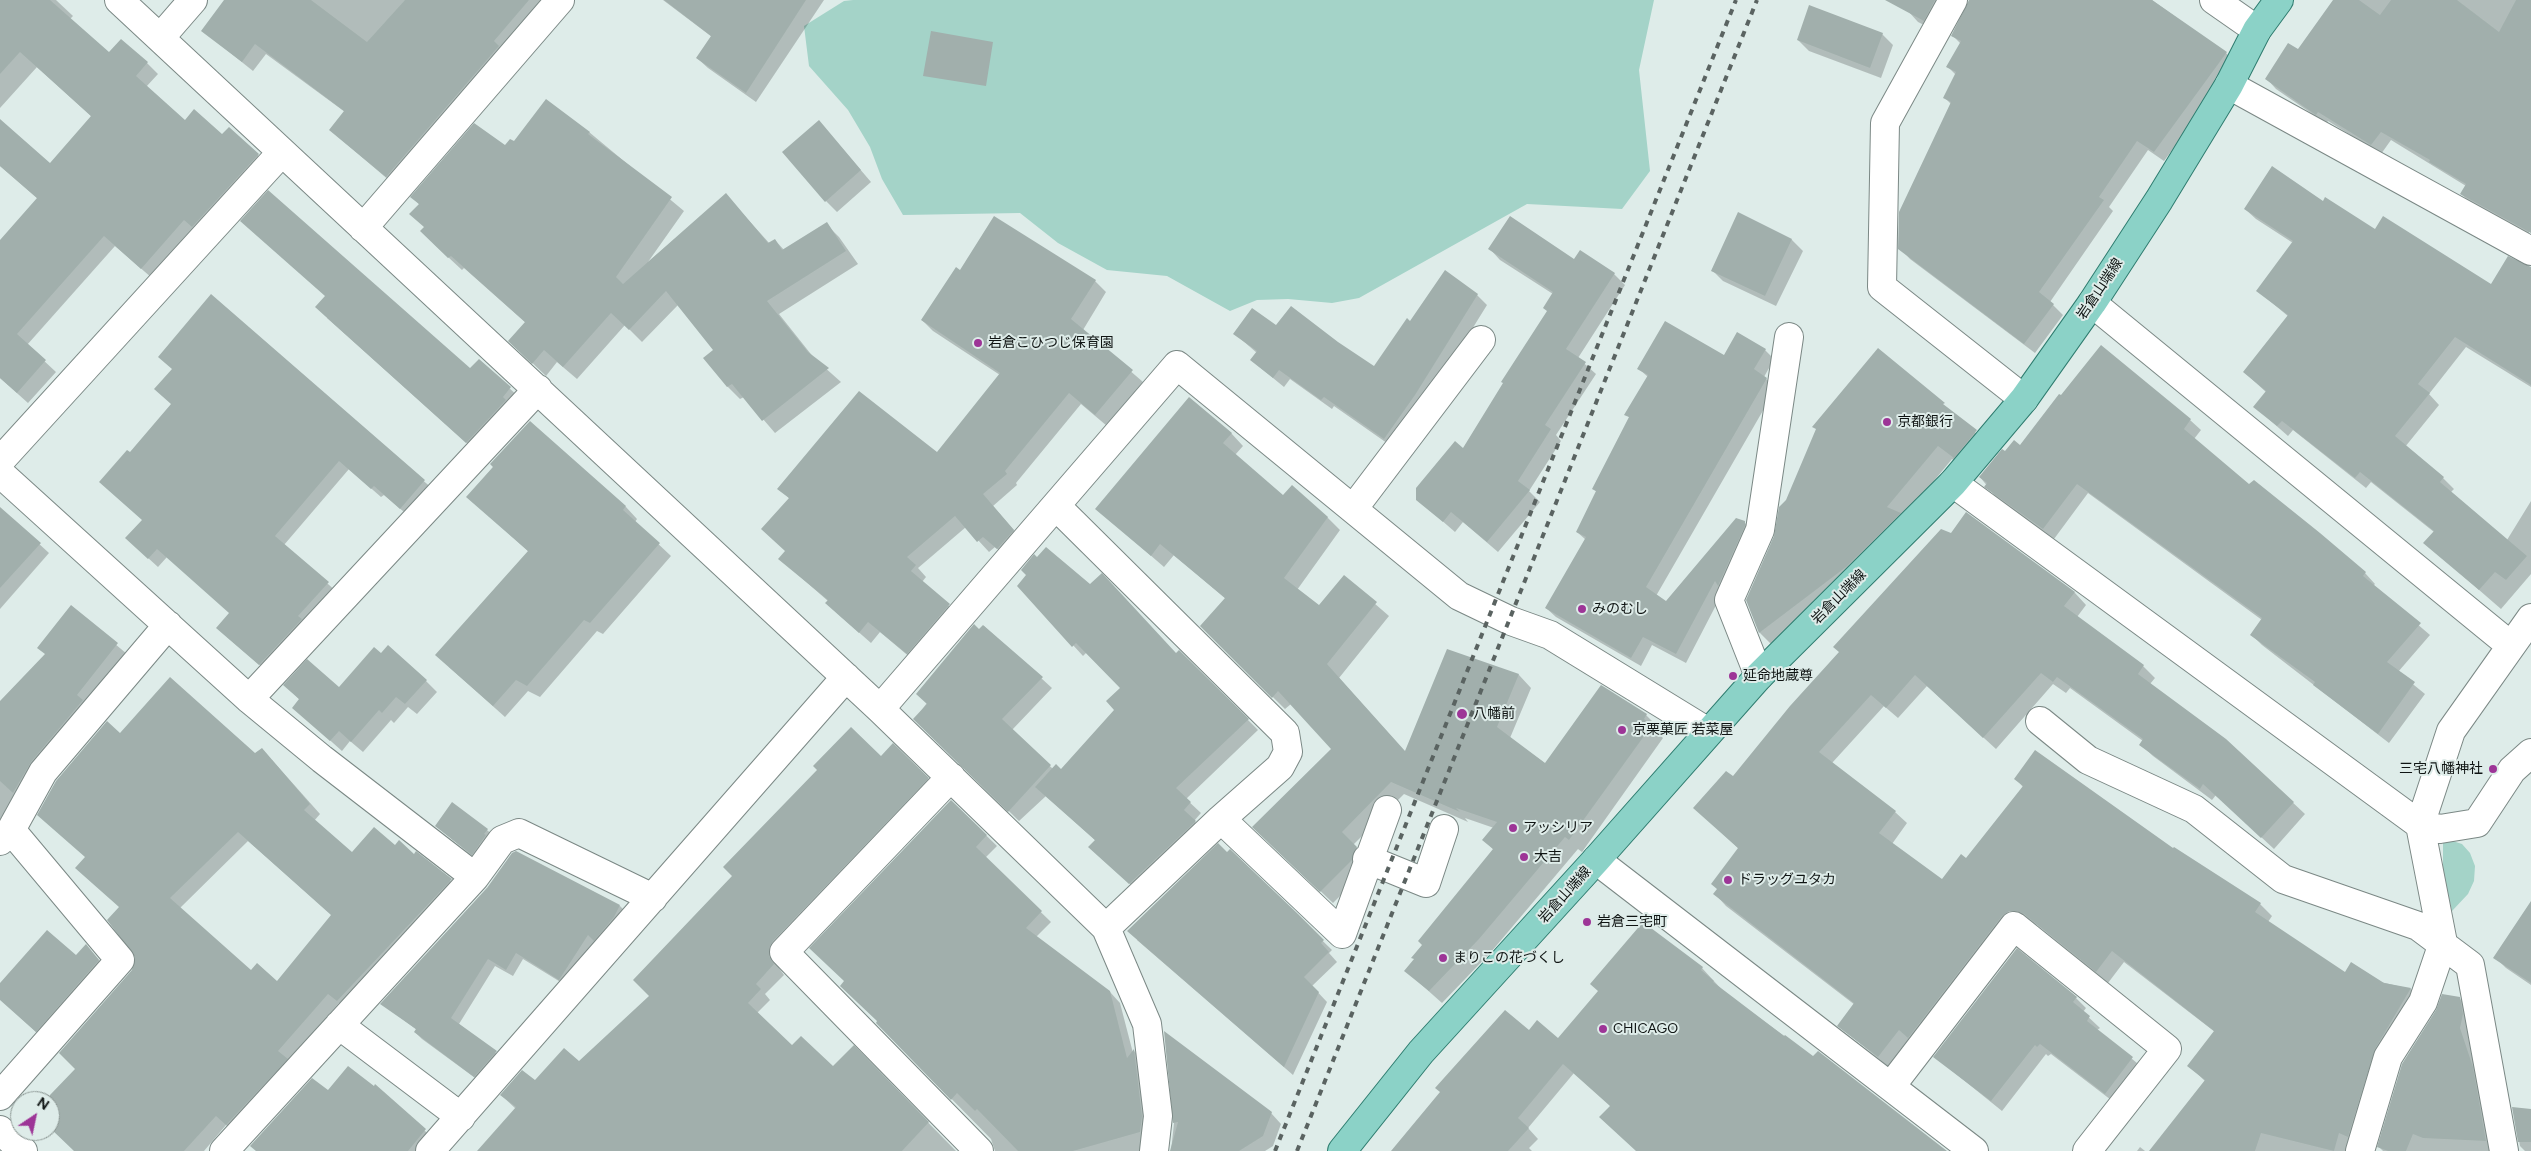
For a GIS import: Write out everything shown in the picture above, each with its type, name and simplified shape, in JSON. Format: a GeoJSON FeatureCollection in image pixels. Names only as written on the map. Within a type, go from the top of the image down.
{"type":"FeatureCollection","features":[{"type":"Feature","properties":{"kind":"main road","name":"岩倉山端線"},"geometry":{"type":"LineString","coordinates":[[1342,1151],[1421,1052],[1596,860],[1708,732],[1759,676],[1953,483],[2024,398],[2092,302],[2159,200],[2229,85],[2257,30],[2279,0]]}},
{"type":"Feature","properties":{"kind":"street"},"geometry":{"type":"LineString","coordinates":[[118,0],[846,677],[1106,928],[1147,1024],[1158,1116],[1154,1151]]}},
{"type":"Feature","properties":{"kind":"street"},"geometry":{"type":"LineString","coordinates":[[160,38],[193,0]]}},
{"type":"Feature","properties":{"kind":"street"},"geometry":{"type":"LineString","coordinates":[[363,228],[560,0]]}},
{"type":"Feature","properties":{"kind":"street"},"geometry":{"type":"LineString","coordinates":[[1953,0],[1885,123],[1882,287],[2024,398]]}},
{"type":"Feature","properties":{"kind":"street"},"geometry":{"type":"LineString","coordinates":[[2214,0],[2257,30]]}},
{"type":"Feature","properties":{"kind":"street"},"geometry":{"type":"LineString","coordinates":[[2229,85],[2531,251]]}},
{"type":"Feature","properties":{"kind":"street"},"geometry":{"type":"LineString","coordinates":[[0,461],[282,152]]}},
{"type":"Feature","properties":{"kind":"street"},"geometry":{"type":"LineString","coordinates":[[2092,302],[2510,645]]}},
{"type":"Feature","properties":{"kind":"street"},"geometry":{"type":"LineString","coordinates":[[1759,676],[1730,600],[1760,530],[1789,337]]}},
{"type":"Feature","properties":{"kind":"street"},"geometry":{"type":"LineString","coordinates":[[1353,509],[1481,340]]}},
{"type":"Feature","properties":{"kind":"street"},"geometry":{"type":"LineString","coordinates":[[880,709],[1177,365],[1459,596],[1510,621],[1550,635],[1708,732]]}},
{"type":"Feature","properties":{"kind":"street"},"geometry":{"type":"LineString","coordinates":[[249,699],[538,389]]}},
{"type":"Feature","properties":{"kind":"street"},"geometry":{"type":"LineString","coordinates":[[0,473],[249,699],[322,760],[475,877]]}},
{"type":"Feature","properties":{"kind":"street"},"geometry":{"type":"LineString","coordinates":[[1953,483],[2420,825],[2440,829],[2477,823],[2512,770],[2531,753]]}},
{"type":"Feature","properties":{"kind":"street"},"geometry":{"type":"LineString","coordinates":[[1056,506],[1285,733],[1288,752],[1280,767],[1221,819],[1106,928]]}},
{"type":"Feature","properties":{"kind":"street"},"geometry":{"type":"LineString","coordinates":[[2360,1151],[2388,1056],[2423,1002],[2443,943],[2420,825],[2450,731],[2531,618]]}},
{"type":"Feature","properties":{"kind":"street"},"geometry":{"type":"LineString","coordinates":[[0,1096],[120,960],[5,836],[43,772],[168,625]]}},
{"type":"Feature","properties":{"kind":"street"},"geometry":{"type":"LineString","coordinates":[[430,1151],[846,677]]}},
{"type":"Feature","properties":{"kind":"street"},"geometry":{"type":"LineString","coordinates":[[2040,721],[2088,760],[2194,810],[2283,879],[2418,926],[2470,965],[2504,1151]]}},
{"type":"Feature","properties":{"kind":"street"},"geometry":{"type":"LineString","coordinates":[[951,777],[784,952],[979,1151]]}},
{"type":"Feature","properties":{"kind":"street"},"geometry":{"type":"LineString","coordinates":[[1221,819],[1342,934],[1387,810]]}},
{"type":"Feature","properties":{"kind":"street"},"geometry":{"type":"LineString","coordinates":[[1368,859],[1426,883],[1444,829]]}},
{"type":"Feature","properties":{"kind":"street"},"geometry":{"type":"LineString","coordinates":[[224,1151],[475,877],[502,840],[519,833],[653,898]]}},
{"type":"Feature","properties":{"kind":"street"},"geometry":{"type":"LineString","coordinates":[[1596,860],[1891,1086],[1965,1148]]}},
{"type":"Feature","properties":{"kind":"street"},"geometry":{"type":"LineString","coordinates":[[1891,1086],[2014,926],[2167,1050],[2087,1151]]}},
{"type":"Feature","properties":{"kind":"street"},"geometry":{"type":"LineString","coordinates":[[340,1025],[461,1117]]}},
{"type":"Feature","properties":{"kind":"street"},"geometry":{"type":"LineString","coordinates":[[0,1130],[23,1151]]}},
{"type":"Feature","properties":{"kind":"green space"},"geometry":{"type":"Polygon","coordinates":[[[1654,0],[1639,70],[1650,171],[1622,209],[1527,204],[1359,298],[1332,303],[1288,299],[1257,300],[1230,311],[1167,276],[1107,270],[1058,243],[1020,213],[903,215],[882,179],[870,147],[848,110],[809,66],[804,26],[844,1],[1654,0]]]}},
{"type":"Feature","properties":{"kind":"green space"},"geometry":{"type":"Polygon","coordinates":[[[2443,838],[2462,844],[2470,853],[2475,866],[2474,881],[2468,894],[2452,911],[2443,872],[2443,838]]]}},
{"type":"Feature","properties":{"kind":"building"},"geometry":{"type":"Polygon","coordinates":[[[0,0],[50,0],[109,52],[121,39],[148,62],[136,76],[185,120],[194,109],[222,134],[229,127],[259,154],[192,227],[184,220],[141,269],[104,236],[17,334],[46,360],[17,393],[0,378],[0,240],[37,198],[0,166],[0,119],[50,163],[91,116],[20,52],[0,74],[0,0]]]}},
{"type":"Feature","properties":{"kind":"building"},"geometry":{"type":"Polygon","coordinates":[[[224,0],[311,0],[367,42],[405,0],[529,0],[494,41],[499,46],[386,177],[329,130],[344,111],[255,44],[242,62],[201,31],[224,0]]]}},
{"type":"Feature","properties":{"kind":"building"},"geometry":{"type":"Polygon","coordinates":[[[664,0],[806,0],[746,93],[696,58],[711,36],[664,0]]]}},
{"type":"Feature","properties":{"kind":"building"},"geometry":{"type":"Polygon","coordinates":[[[1885,0],[1935,0],[1924,21],[1885,0]]]}},
{"type":"Feature","properties":{"kind":"building"},"geometry":{"type":"Polygon","coordinates":[[[1969,0],[2152,0],[2227,52],[2154,152],[2137,141],[2099,197],[2104,200],[2039,292],[2054,304],[2024,344],[1898,249],[1899,212],[1951,102],[1943,98],[1956,72],[1946,67],[1961,41],[1951,36],[1969,0]]]}},
{"type":"Feature","properties":{"kind":"building"},"geometry":{"type":"Polygon","coordinates":[[[2333,0],[2359,0],[2380,15],[2391,0],[2457,0],[2499,32],[2516,0],[2531,0],[2531,233],[2460,194],[2466,184],[2429,162],[2430,160],[2381,132],[2371,145],[2318,112],[2316,115],[2265,79],[2288,43],[2298,49],[2333,0]]]}},
{"type":"Feature","properties":{"kind":"building"},"geometry":{"type":"Polygon","coordinates":[[[1809,5],[1883,33],[1870,68],[1797,40],[1809,5]]]}},
{"type":"Feature","properties":{"kind":"building"},"geometry":{"type":"Polygon","coordinates":[[[931,31],[993,42],[986,86],[923,76],[931,31]]]}},
{"type":"Feature","properties":{"kind":"building"},"geometry":{"type":"Polygon","coordinates":[[[546,99],[590,132],[588,134],[672,197],[616,277],[623,284],[726,193],[768,243],[775,239],[782,250],[827,222],[846,251],[767,301],[808,352],[829,368],[762,421],[732,384],[727,387],[703,358],[713,350],[666,291],[629,330],[611,313],[563,367],[544,350],[532,364],[508,341],[525,322],[451,256],[448,258],[420,231],[424,227],[409,214],[419,204],[410,197],[474,123],[505,145],[510,139],[514,141],[546,99]]]}},
{"type":"Feature","properties":{"kind":"building"},"geometry":{"type":"Polygon","coordinates":[[[819,120],[861,170],[825,202],[782,152],[819,120]]]}},
{"type":"Feature","properties":{"kind":"building"},"geometry":{"type":"Polygon","coordinates":[[[2272,166],[2323,201],[2325,197],[2375,229],[2383,216],[2491,284],[2508,256],[2531,267],[2531,385],[2455,337],[2418,384],[2430,393],[2395,436],[2444,477],[2440,482],[2527,556],[2506,580],[2495,572],[2479,590],[2423,543],[2434,531],[2360,472],[2355,478],[2282,421],[2277,426],[2253,407],[2266,391],[2243,372],[2288,315],[2256,291],[2293,241],[2244,209],[2272,166]]]}},
{"type":"Feature","properties":{"kind":"building"},"geometry":{"type":"Polygon","coordinates":[[[268,190],[470,368],[479,359],[511,387],[503,397],[506,400],[466,443],[315,307],[325,296],[240,221],[268,190]]]}},
{"type":"Feature","properties":{"kind":"building"},"geometry":{"type":"Polygon","coordinates":[[[1738,212],[1792,239],[1765,296],[1711,271],[1738,212]]]}},
{"type":"Feature","properties":{"kind":"building"},"geometry":{"type":"Polygon","coordinates":[[[994,216],[1096,280],[1071,319],[1133,370],[1095,415],[1069,393],[1005,471],[1007,474],[983,494],[1014,530],[997,549],[983,537],[977,542],[955,516],[907,557],[916,565],[911,571],[950,604],[907,654],[868,622],[859,633],[825,603],[828,600],[778,559],[785,551],[761,529],[789,498],[777,489],[859,391],[937,452],[1000,373],[921,320],[956,267],[960,270],[994,216]]]}},
{"type":"Feature","properties":{"kind":"building"},"geometry":{"type":"Polygon","coordinates":[[[1510,216],[1574,259],[1580,250],[1615,273],[1566,349],[1586,362],[1545,425],[1551,429],[1518,481],[1530,490],[1487,542],[1451,512],[1443,522],[1416,500],[1416,488],[1455,441],[1463,448],[1503,383],[1501,382],[1547,311],[1543,308],[1553,292],[1488,249],[1510,216]]]}},
{"type":"Feature","properties":{"kind":"building"},"geometry":{"type":"Polygon","coordinates":[[[1445,270],[1478,294],[1415,395],[1384,439],[1324,397],[1321,400],[1279,370],[1273,378],[1250,360],[1257,351],[1233,334],[1252,308],[1276,325],[1291,306],[1338,342],[1374,366],[1407,318],[1410,321],[1445,270]]]}},
{"type":"Feature","properties":{"kind":"building"},"geometry":{"type":"Polygon","coordinates":[[[211,294],[425,480],[400,509],[374,486],[371,489],[339,461],[275,536],[329,582],[298,616],[302,619],[259,665],[216,628],[229,613],[157,549],[148,559],[125,538],[142,520],[99,482],[127,450],[130,452],[171,404],[154,389],[172,369],[158,357],[211,294]]]}},
{"type":"Feature","properties":{"kind":"building"},"geometry":{"type":"Polygon","coordinates":[[[1665,321],[1724,355],[1737,332],[1766,349],[1754,369],[1767,378],[1646,587],[1666,601],[1736,518],[1745,521],[1745,526],[1718,586],[1715,581],[1676,654],[1643,637],[1631,658],[1545,608],[1586,537],[1576,532],[1596,491],[1592,489],[1629,417],[1624,415],[1648,375],[1637,369],[1665,321]]]}},
{"type":"Feature","properties":{"kind":"building"},"geometry":{"type":"Polygon","coordinates":[[[2101,345],[2191,419],[2184,429],[2249,484],[2254,480],[2320,533],[2366,572],[2363,576],[2421,623],[2387,662],[2415,682],[2378,734],[2313,685],[2315,682],[2250,635],[2262,618],[2077,484],[2043,529],[1984,487],[1987,483],[1979,477],[2002,449],[2005,451],[2014,440],[2020,445],[2059,394],[2061,395],[2101,345]]]}},
{"type":"Feature","properties":{"kind":"building"},"geometry":{"type":"Polygon","coordinates":[[[1878,348],[1945,403],[1943,404],[1977,430],[1954,458],[1938,446],[1887,507],[1901,513],[1846,567],[1759,633],[1746,600],[1774,536],[1779,507],[1786,500],[1816,429],[1812,427],[1878,348]]]}},
{"type":"Feature","properties":{"kind":"building"},"geometry":{"type":"Polygon","coordinates":[[[1189,397],[1232,433],[1223,443],[1283,495],[1292,485],[1328,517],[1284,578],[1319,605],[1344,575],[1377,602],[1327,664],[1405,751],[1447,649],[1519,674],[1497,727],[1545,763],[1601,685],[1647,714],[1644,719],[1652,725],[1569,840],[1565,837],[1479,939],[1429,991],[1404,971],[1414,959],[1411,958],[1422,945],[1418,941],[1493,849],[1482,840],[1497,822],[1456,808],[1460,812],[1391,782],[1342,832],[1357,847],[1352,860],[1320,892],[1252,827],[1331,749],[1278,691],[1272,698],[1200,626],[1225,598],[1160,544],[1151,556],[1095,509],[1189,397]]]}},
{"type":"Feature","properties":{"kind":"building"},"geometry":{"type":"Polygon","coordinates":[[[530,421],[626,506],[623,510],[660,543],[590,623],[584,620],[527,686],[516,680],[493,706],[435,655],[528,551],[466,497],[493,467],[490,464],[530,421]]]}},
{"type":"Feature","properties":{"kind":"building"},"geometry":{"type":"Polygon","coordinates":[[[0,507],[41,543],[0,588],[0,507]]]}},
{"type":"Feature","properties":{"kind":"building"},"geometry":{"type":"Polygon","coordinates":[[[1966,512],[2075,592],[2064,606],[2144,665],[2138,674],[2226,739],[2294,802],[2261,838],[2203,784],[2200,789],[2139,745],[2143,739],[2057,677],[2053,682],[2041,673],[1983,738],[1915,675],[1886,708],[1871,695],[1819,752],[1896,811],[1879,833],[1942,879],[1961,854],[1966,858],[2023,786],[2014,779],[2035,750],[2173,848],[2261,903],[2255,912],[2345,972],[2351,962],[2384,983],[2411,988],[2375,1049],[2348,1137],[2339,1133],[2334,1151],[2261,1133],[2255,1151],[2149,1151],[2205,1080],[2187,1066],[2214,1031],[2112,951],[2096,972],[2024,914],[2017,911],[2009,911],[2002,916],[1908,1038],[1899,1030],[1878,1057],[1837,1026],[1854,1003],[1713,894],[1717,889],[1711,884],[1738,848],[1693,808],[1726,771],[1733,776],[1790,706],[1839,652],[1833,647],[1941,529],[1951,533],[1966,512]]]}},
{"type":"Feature","properties":{"kind":"building"},"geometry":{"type":"Polygon","coordinates":[[[1046,547],[1090,584],[1102,573],[1176,653],[1179,650],[1249,719],[1176,788],[1191,802],[1184,810],[1196,821],[1129,884],[1088,847],[1095,840],[1035,787],[1056,764],[1061,769],[1114,710],[1106,701],[1120,688],[1076,643],[1072,647],[1017,586],[1026,575],[1021,570],[1034,554],[1037,557],[1046,547]]]}},
{"type":"Feature","properties":{"kind":"building"},"geometry":{"type":"Polygon","coordinates":[[[71,605],[118,643],[77,695],[83,700],[31,762],[13,793],[0,781],[0,701],[45,654],[37,648],[71,605]]]}},
{"type":"Feature","properties":{"kind":"building"},"geometry":{"type":"Polygon","coordinates":[[[974,624],[979,629],[983,625],[1043,677],[1002,719],[1051,765],[1008,812],[913,719],[927,704],[916,694],[974,624]]]}},
{"type":"Feature","properties":{"kind":"building"},"geometry":{"type":"Polygon","coordinates":[[[388,645],[427,680],[405,704],[396,697],[382,713],[379,710],[351,742],[339,731],[330,741],[292,708],[299,699],[283,685],[307,659],[339,687],[374,647],[381,653],[388,645]]]}},
{"type":"Feature","properties":{"kind":"building"},"geometry":{"type":"Polygon","coordinates":[[[170,677],[255,753],[262,748],[310,804],[304,810],[352,852],[374,827],[395,845],[399,840],[414,854],[416,851],[452,879],[337,1001],[328,994],[278,1051],[288,1059],[226,1125],[216,1116],[184,1151],[74,1151],[60,1138],[60,1091],[54,1091],[75,1069],[59,1053],[132,970],[135,957],[107,920],[119,907],[75,868],[85,857],[37,815],[56,781],[107,721],[120,733],[170,677]],[[238,832],[170,898],[251,970],[257,963],[277,981],[331,915],[238,832]]]}},
{"type":"Feature","properties":{"kind":"building"},"geometry":{"type":"Polygon","coordinates":[[[851,727],[881,756],[893,743],[929,778],[773,941],[769,948],[769,956],[774,964],[756,984],[761,989],[748,1003],[792,1045],[801,1036],[833,1066],[854,1045],[929,1122],[902,1151],[477,1151],[516,1107],[500,1095],[522,1070],[535,1080],[564,1048],[579,1061],[649,996],[633,980],[732,876],[723,867],[817,770],[813,766],[851,727]]]}},
{"type":"Feature","properties":{"kind":"building"},"geometry":{"type":"Polygon","coordinates":[[[951,800],[987,835],[976,847],[1042,911],[1026,928],[1110,991],[1127,1058],[1134,1049],[1142,1116],[1140,1132],[1073,1151],[1018,1151],[977,1109],[975,1111],[957,1093],[951,1100],[876,1023],[877,1021],[840,986],[844,981],[809,948],[951,800]]]}},
{"type":"Feature","properties":{"kind":"building"},"geometry":{"type":"Polygon","coordinates":[[[452,802],[488,829],[472,855],[435,826],[452,802]]]}},
{"type":"Feature","properties":{"kind":"building"},"geometry":{"type":"Polygon","coordinates":[[[1218,843],[1227,852],[1230,849],[1298,914],[1324,940],[1321,943],[1329,952],[1304,977],[1319,992],[1284,1067],[1127,931],[1218,843]]]}},
{"type":"Feature","properties":{"kind":"building"},"geometry":{"type":"Polygon","coordinates":[[[516,851],[620,905],[614,917],[594,941],[588,935],[559,980],[516,953],[506,970],[488,959],[451,1018],[497,1051],[474,1077],[414,1032],[416,1029],[380,1004],[487,888],[512,853],[516,851]]]}},
{"type":"Feature","properties":{"kind":"building"},"geometry":{"type":"Polygon","coordinates":[[[2531,901],[2531,983],[2493,958],[2531,901]]]}},
{"type":"Feature","properties":{"kind":"building"},"geometry":{"type":"Polygon","coordinates":[[[1643,922],[1703,967],[1701,970],[1713,982],[1784,1036],[1813,1056],[1818,1051],[1947,1151],[1636,1151],[1599,1117],[1610,1106],[1563,1064],[1518,1118],[1529,1128],[1508,1151],[1391,1151],[1440,1092],[1435,1088],[1505,1010],[1529,1030],[1537,1020],[1558,1038],[1598,991],[1590,984],[1643,922]]]}},
{"type":"Feature","properties":{"kind":"building"},"geometry":{"type":"Polygon","coordinates":[[[47,930],[76,955],[86,944],[99,960],[36,1032],[0,1000],[0,983],[47,930]]]}},
{"type":"Feature","properties":{"kind":"building"},"geometry":{"type":"Polygon","coordinates":[[[2017,948],[2077,997],[2073,1002],[2090,1016],[2087,1021],[2133,1057],[2105,1094],[2040,1044],[2037,1047],[2035,1045],[1991,1101],[1933,1057],[2017,948]]]}},
{"type":"Feature","properties":{"kind":"building"},"geometry":{"type":"Polygon","coordinates":[[[2442,994],[2460,997],[2463,1014],[2460,1028],[2473,1067],[2486,1141],[2423,1138],[2413,1134],[2406,1151],[2388,1151],[2377,1147],[2402,1064],[2436,1010],[2442,994]]]}},
{"type":"Feature","properties":{"kind":"building"},"geometry":{"type":"Polygon","coordinates":[[[1164,1031],[1272,1112],[1263,1136],[1239,1151],[1170,1151],[1178,1122],[1173,1123],[1164,1031]]]}},
{"type":"Feature","properties":{"kind":"building"},"geometry":{"type":"Polygon","coordinates":[[[348,1066],[374,1086],[375,1084],[426,1129],[408,1151],[256,1151],[250,1146],[312,1078],[328,1090],[348,1066]]]}},
{"type":"Feature","properties":{"kind":"building"},"geometry":{"type":"Polygon","coordinates":[[[2512,1107],[2531,1109],[2531,1142],[2518,1142],[2512,1107]]]}},
{"type":"Feature","properties":{"kind":"railway"},"geometry":{"type":"LineString","coordinates":[[1275,1151],[1736,0]]}},
{"type":"Feature","properties":{"kind":"railway"},"geometry":{"type":"LineString","coordinates":[[1297,1151],[1757,0]]}},
{"type":"Feature","properties":{"kind":"place","name":"岩倉こひつじ保育園"},"geometry":{"type":"Point","coordinates":[978,343]}},
{"type":"Feature","properties":{"kind":"place","name":"京都銀行"},"geometry":{"type":"Point","coordinates":[1887,422]}},
{"type":"Feature","properties":{"kind":"place","name":"みのむし"},"geometry":{"type":"Point","coordinates":[1582,609]}},
{"type":"Feature","properties":{"kind":"place","name":"延命地蔵尊"},"geometry":{"type":"Point","coordinates":[1733,676]}},
{"type":"Feature","properties":{"kind":"place","name":"八幡前"},"geometry":{"type":"Point","coordinates":[1462,714]}},
{"type":"Feature","properties":{"kind":"place","name":"京栗菓匠 若菜屋"},"geometry":{"type":"Point","coordinates":[1622,730]}},
{"type":"Feature","properties":{"kind":"place","name":"三宅八幡神社"},"geometry":{"type":"Point","coordinates":[2493,769]}},
{"type":"Feature","properties":{"kind":"place","name":"アッシリア"},"geometry":{"type":"Point","coordinates":[1513,828]}},
{"type":"Feature","properties":{"kind":"place","name":"大吉"},"geometry":{"type":"Point","coordinates":[1524,857]}},
{"type":"Feature","properties":{"kind":"place","name":"ドラッグユタカ"},"geometry":{"type":"Point","coordinates":[1728,880]}},
{"type":"Feature","properties":{"kind":"place","name":"岩倉三宅町"},"geometry":{"type":"Point","coordinates":[1587,922]}},
{"type":"Feature","properties":{"kind":"place","name":"まりこの花づくし"},"geometry":{"type":"Point","coordinates":[1443,958]}},
{"type":"Feature","properties":{"kind":"place","name":"CHICAGO"},"geometry":{"type":"Point","coordinates":[1603,1029]}}]}
